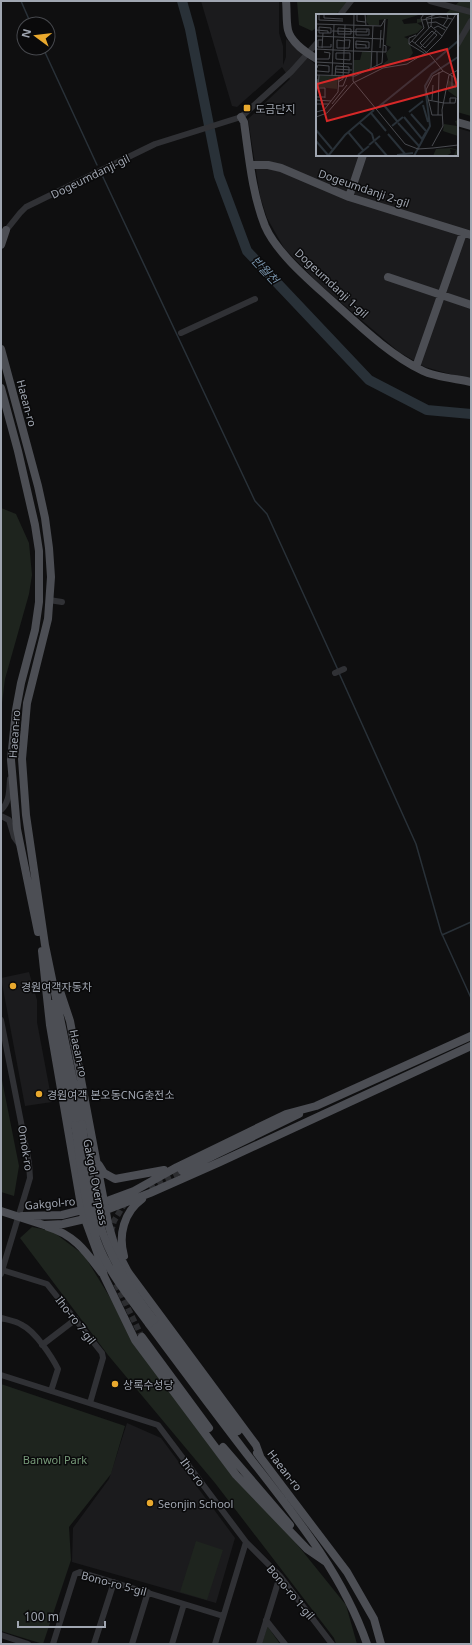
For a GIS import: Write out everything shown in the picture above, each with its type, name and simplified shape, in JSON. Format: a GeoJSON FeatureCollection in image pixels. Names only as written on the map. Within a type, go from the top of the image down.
{"type":"FeatureCollection","features":[{"type":"Feature","properties":{"kind":"main road"},"geometry":{"type":"LineString","coordinates":[[286,1],[288,31],[292,39],[308,54],[316,58]]}},
{"type":"Feature","properties":{"kind":"main road","name":"Dogeumdanji 1-gil"},"geometry":{"type":"LineString","coordinates":[[241,117],[244,122],[256,201],[266,228],[280,249],[298,270],[396,355],[425,372],[471,382]]}},
{"type":"Feature","properties":{"kind":"main road"},"geometry":{"type":"LineString","coordinates":[[458,122],[471,126]]}},
{"type":"Feature","properties":{"kind":"main road"},"geometry":{"type":"LineString","coordinates":[[349,197],[363,156]]}},
{"type":"Feature","properties":{"kind":"main road","name":"Dogeumdanji 2-gil"},"geometry":{"type":"LineString","coordinates":[[250,165],[268,164],[281,168],[349,197],[467,234]]}},
{"type":"Feature","properties":{"kind":"main road"},"geometry":{"type":"LineString","coordinates":[[1,245],[4,230]]}},
{"type":"Feature","properties":{"kind":"main road"},"geometry":{"type":"LineString","coordinates":[[416,367],[442,295],[467,234]]}},
{"type":"Feature","properties":{"kind":"main road"},"geometry":{"type":"LineString","coordinates":[[388,277],[471,305]]}},
{"type":"Feature","properties":{"kind":"main road","name":"Haean-ro"},"geometry":{"type":"LineString","coordinates":[[1,349],[45,518],[51,577],[48,619],[27,703],[22,759],[26,815],[44,947]]}},
{"type":"Feature","properties":{"kind":"main road","name":"Haean-ro"},"geometry":{"type":"LineString","coordinates":[[1,388],[35,525],[39,551],[39,602],[35,630],[16,710],[12,766],[18,829],[44,947],[79,1124]]}},
{"type":"Feature","properties":{"kind":"main road"},"geometry":{"type":"LineString","coordinates":[[44,947],[70,1021],[103,1202],[115,1247],[128,1272],[256,1445],[260,1456]]}},
{"type":"Feature","properties":{"kind":"main road"},"geometry":{"type":"LineString","coordinates":[[44,947],[50,1025],[79,1190],[84,1215],[104,1276]]}},
{"type":"Feature","properties":{"kind":"main road"},"geometry":{"type":"LineString","coordinates":[[84,1215],[103,1202],[134,1191],[286,1114],[316,1106],[471,1036]]}},
{"type":"Feature","properties":{"kind":"main road"},"geometry":{"type":"LineString","coordinates":[[84,1215],[105,1210],[150,1193],[471,1046]]}},
{"type":"Feature","properties":{"kind":"main road","name":"Gakgol Overpass"},"geometry":{"type":"LineString","coordinates":[[79,1124],[88,1207],[98,1242],[109,1267],[126,1292],[151,1322]]}},
{"type":"Feature","properties":{"kind":"main road"},"geometry":{"type":"LineString","coordinates":[[96,1157],[104,1173],[115,1179],[179,1169]]}},
{"type":"Feature","properties":{"kind":"main road"},"geometry":{"type":"LineString","coordinates":[[79,1190],[84,1199],[91,1202],[98,1196],[101,1186]]}},
{"type":"Feature","properties":{"kind":"main road"},"geometry":{"type":"LineString","coordinates":[[128,1272],[121,1247],[125,1220],[131,1208],[150,1193]]}},
{"type":"Feature","properties":{"kind":"main road","name":"Gakgol-ro"},"geometry":{"type":"LineString","coordinates":[[1,1211],[19,1216],[44,1226],[63,1224],[84,1215]]}},
{"type":"Feature","properties":{"kind":"main road","name":"Gakgol-ro"},"geometry":{"type":"LineString","coordinates":[[19,1216],[84,1215]]}},
{"type":"Feature","properties":{"kind":"main road"},"geometry":{"type":"LineString","coordinates":[[44,1226],[55,1229],[71,1238],[84,1248],[104,1276],[136,1340],[236,1475],[307,1549],[326,1562]]}},
{"type":"Feature","properties":{"kind":"main road","name":"Haean-ro"},"geometry":{"type":"LineString","coordinates":[[151,1322],[260,1456],[347,1572],[374,1619],[381,1644]]}},
{"type":"Feature","properties":{"kind":"main road","name":"Haean-ro"},"geometry":{"type":"LineString","coordinates":[[151,1322],[225,1427],[309,1534],[341,1585],[359,1619],[367,1644]]}},
{"type":"Feature","properties":{"kind":"main road"},"geometry":{"type":"LineString","coordinates":[[142,1337],[227,1453],[326,1562]]}},
{"type":"Feature","properties":{"kind":"street"},"geometry":{"type":"LineString","coordinates":[[341,14],[351,1]]}},
{"type":"Feature","properties":{"kind":"street"},"geometry":{"type":"LineString","coordinates":[[430,1],[471,12]]}},
{"type":"Feature","properties":{"kind":"street"},"geometry":{"type":"LineString","coordinates":[[458,43],[471,21]]}},
{"type":"Feature","properties":{"kind":"street"},"geometry":{"type":"LineString","coordinates":[[241,117],[291,72],[316,44]]}},
{"type":"Feature","properties":{"kind":"street","name":"Dogeumdanji-gil"},"geometry":{"type":"LineString","coordinates":[[1,237],[4,230],[26,207],[155,144],[241,117]]}},
{"type":"Feature","properties":{"kind":"street"},"geometry":{"type":"LineString","coordinates":[[181,333],[255,299]]}},
{"type":"Feature","properties":{"kind":"street"},"geometry":{"type":"LineString","coordinates":[[49,600],[62,602]]}},
{"type":"Feature","properties":{"kind":"street"},"geometry":{"type":"LineString","coordinates":[[335,673],[344,669]]}},
{"type":"Feature","properties":{"kind":"street"},"geometry":{"type":"LineString","coordinates":[[1,810],[6,805],[8,798],[12,766]]}},
{"type":"Feature","properties":{"kind":"street"},"geometry":{"type":"LineString","coordinates":[[1,816],[9,820],[14,837],[21,847]]}},
{"type":"Feature","properties":{"kind":"street","name":"Omok-ro"},"geometry":{"type":"LineString","coordinates":[[1,1020],[29,1163],[30,1178],[2,1272]]}},
{"type":"Feature","properties":{"kind":"street","name":"Iho-ro 7-gil"},"geometry":{"type":"LineString","coordinates":[[2,1272],[47,1284],[102,1353],[103,1358],[90,1403]]}},
{"type":"Feature","properties":{"kind":"street"},"geometry":{"type":"LineString","coordinates":[[1,1318],[23,1325],[35,1335],[54,1361],[58,1369],[51,1391]]}},
{"type":"Feature","properties":{"kind":"street"},"geometry":{"type":"LineString","coordinates":[[42,1345],[76,1319]]}},
{"type":"Feature","properties":{"kind":"street","name":"Iho-ro"},"geometry":{"type":"LineString","coordinates":[[1,1375],[158,1425],[246,1542]]}},
{"type":"Feature","properties":{"kind":"street"},"geometry":{"type":"LineString","coordinates":[[215,1644],[246,1542]]}},
{"type":"Feature","properties":{"kind":"street","name":"Bono-ro 1-gil"},"geometry":{"type":"LineString","coordinates":[[246,1542],[280,1576],[332,1644]]}},
{"type":"Feature","properties":{"kind":"street","name":"Bono-ro 5-gil"},"geometry":{"type":"LineString","coordinates":[[53,1644],[75,1574],[80,1572],[224,1616]]}},
{"type":"Feature","properties":{"kind":"street"},"geometry":{"type":"LineString","coordinates":[[259,1644],[280,1576]]}},
{"type":"Feature","properties":{"kind":"street"},"geometry":{"type":"LineString","coordinates":[[94,1644],[114,1582]]}},
{"type":"Feature","properties":{"kind":"street"},"geometry":{"type":"LineString","coordinates":[[132,1644],[148,1592]]}},
{"type":"Feature","properties":{"kind":"street"},"geometry":{"type":"LineString","coordinates":[[172,1644],[184,1604]]}},
{"type":"Feature","properties":{"kind":"street"},"geometry":{"type":"LineString","coordinates":[[266,1620],[285,1644]]}},
{"type":"Feature","properties":{"kind":"street"},"geometry":{"type":"LineString","coordinates":[[1,1636],[28,1644]]}},
{"type":"Feature","properties":{"kind":"shaded area"},"geometry":{"type":"Polygon","coordinates":[[[201,1],[279,1],[279,33],[283,46],[283,65],[286,57],[286,39],[316,65],[316,156],[458,156],[458,128],[471,132],[471,380],[425,367],[399,352],[318,283],[284,248],[267,218],[260,196],[248,119],[290,79],[282,67],[237,107],[232,106],[201,1]]]}},
{"type":"Feature","properties":{"kind":"shaded area"},"geometry":{"type":"Polygon","coordinates":[[[29,972],[37,1000],[37,1022],[52,1102],[25,1106],[1,978],[29,972]]]}},
{"type":"Feature","properties":{"kind":"shaded area","name":"Seonjin School"},"geometry":{"type":"Polygon","coordinates":[[[127,1423],[161,1438],[235,1538],[216,1603],[72,1562],[73,1528],[109,1479],[127,1423]]]}},
{"type":"Feature","properties":{"kind":"green space"},"geometry":{"type":"Polygon","coordinates":[[[297,1],[355,1],[336,14],[316,14],[316,28],[312,31],[299,25],[297,1]]]}},
{"type":"Feature","properties":{"kind":"green space"},"geometry":{"type":"Polygon","coordinates":[[[460,1],[471,1],[471,116],[458,112],[458,14],[445,14],[460,1]]]}},
{"type":"Feature","properties":{"kind":"green space"},"geometry":{"type":"Polygon","coordinates":[[[1,508],[16,514],[29,543],[32,575],[29,594],[5,679],[1,711],[1,508]]]}},
{"type":"Feature","properties":{"kind":"green space"},"geometry":{"type":"Polygon","coordinates":[[[1,1075],[19,1166],[14,1196],[1,1192],[1,1075]]]}},
{"type":"Feature","properties":{"kind":"green space"},"geometry":{"type":"Polygon","coordinates":[[[32,1227],[52,1231],[84,1255],[114,1304],[132,1340],[346,1605],[357,1644],[336,1644],[334,1638],[215,1483],[108,1355],[20,1238],[32,1227]]]}},
{"type":"Feature","properties":{"kind":"green space","name":"Banwol Park"},"geometry":{"type":"Polygon","coordinates":[[[1,1384],[125,1426],[111,1474],[69,1527],[71,1560],[43,1644],[1,1631],[1,1384]]]}},
{"type":"Feature","properties":{"kind":"green space"},"geometry":{"type":"Polygon","coordinates":[[[196,1541],[223,1550],[207,1600],[180,1592],[196,1541]]]}},
{"type":"Feature","properties":{"kind":"green space"},"geometry":{"type":"Polygon","coordinates":[[[268,1627],[280,1644],[262,1644],[268,1627]]]}},
{"type":"Feature","properties":{"kind":"waterway"},"geometry":{"type":"LineString","coordinates":[[21,1],[28,16]]}},
{"type":"Feature","properties":{"kind":"waterway","name":"반월천"},"geometry":{"type":"LineString","coordinates":[[182,1],[190,29],[219,176],[247,251],[369,380],[427,410],[471,414]]}},
{"type":"Feature","properties":{"kind":"waterway"},"geometry":{"type":"LineString","coordinates":[[47,56],[97,165]]}},
{"type":"Feature","properties":{"kind":"waterway"},"geometry":{"type":"LineString","coordinates":[[102,175],[255,501],[267,514],[338,670]]}},
{"type":"Feature","properties":{"kind":"waterway"},"geometry":{"type":"LineString","coordinates":[[339,673],[416,844],[441,932],[471,998]]}},
{"type":"Feature","properties":{"kind":"waterway"},"geometry":{"type":"LineString","coordinates":[[442,935],[471,922]]}},
{"type":"Feature","properties":{"kind":"tunnel"},"geometry":{"type":"LineString","coordinates":[[149,1187],[182,1171]]}},
{"type":"Feature","properties":{"kind":"tunnel"},"geometry":{"type":"LineString","coordinates":[[111,1232],[114,1221],[125,1203]]}},
{"type":"Feature","properties":{"kind":"tunnel"},"geometry":{"type":"LineString","coordinates":[[116,1284],[142,1337]]}},
{"type":"Feature","properties":{"kind":"place","name":"도금단지"},"geometry":{"type":"Point","coordinates":[247,108]}},
{"type":"Feature","properties":{"kind":"place","name":"경원여객자동차"},"geometry":{"type":"Point","coordinates":[13,986]}},
{"type":"Feature","properties":{"kind":"place","name":"경원여객 본오동CNG충전소"},"geometry":{"type":"Point","coordinates":[39,1094]}},
{"type":"Feature","properties":{"kind":"place","name":"상록수성당"},"geometry":{"type":"Point","coordinates":[115,1384]}},
{"type":"Feature","properties":{"kind":"place","name":"Seonjin School"},"geometry":{"type":"Point","coordinates":[150,1503]}}]}
